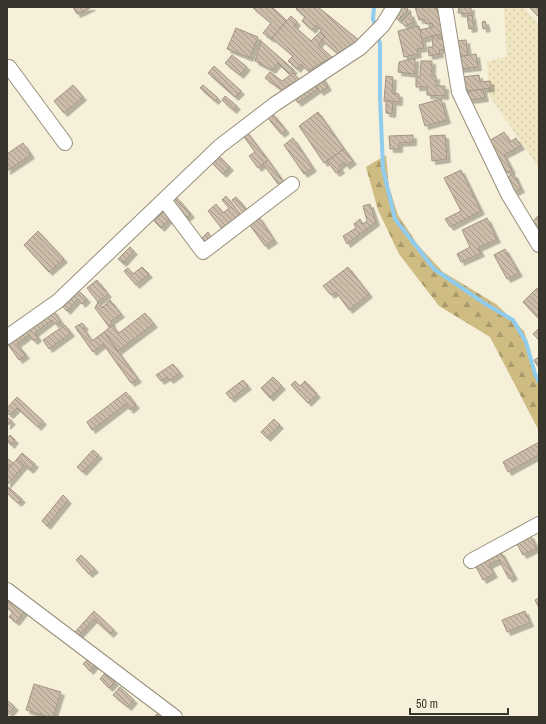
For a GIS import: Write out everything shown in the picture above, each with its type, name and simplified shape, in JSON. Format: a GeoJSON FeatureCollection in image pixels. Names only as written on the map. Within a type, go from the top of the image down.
{"type":"FeatureCollection","features":[{"type":"Feature","properties":{"kind":"street"},"geometry":{"type":"LineString","coordinates":[[7,337],[58,301],[220,146],[275,104],[360,48],[383,25],[394,7]]}},
{"type":"Feature","properties":{"kind":"street"},"geometry":{"type":"LineString","coordinates":[[445,7],[459,92],[508,194],[539,246]]}},
{"type":"Feature","properties":{"kind":"street"},"geometry":{"type":"LineString","coordinates":[[7,67],[9,67],[65,143]]}},
{"type":"Feature","properties":{"kind":"street"},"geometry":{"type":"LineString","coordinates":[[164,200],[203,252],[292,184]]}},
{"type":"Feature","properties":{"kind":"street"},"geometry":{"type":"LineString","coordinates":[[471,561],[539,524]]}},
{"type":"Feature","properties":{"kind":"street"},"geometry":{"type":"LineString","coordinates":[[7,590],[175,717]]}},
{"type":"Feature","properties":{"kind":"green space"},"geometry":{"type":"Polygon","coordinates":[[[386,155],[389,187],[398,215],[418,245],[443,272],[496,304],[524,331],[539,379],[539,431],[490,337],[439,306],[399,254],[378,210],[366,167],[386,155]]]}},
{"type":"Feature","properties":{"kind":"sand"},"geometry":{"type":"Polygon","coordinates":[[[506,7],[523,7],[539,24],[539,168],[489,95],[487,61],[507,57],[504,10],[506,7]]]}},
{"type":"Feature","properties":{"kind":"building"},"geometry":{"type":"Polygon","coordinates":[[[73,7],[92,7],[77,14],[73,7]]]}},
{"type":"Feature","properties":{"kind":"building"},"geometry":{"type":"Polygon","coordinates":[[[252,7],[272,7],[287,21],[271,39],[263,33],[271,23],[252,7]]]}},
{"type":"Feature","properties":{"kind":"building"},"geometry":{"type":"Polygon","coordinates":[[[298,7],[318,7],[360,41],[338,54],[322,40],[325,36],[320,32],[321,30],[316,25],[312,30],[302,21],[305,17],[296,9],[298,7]]]}},
{"type":"Feature","properties":{"kind":"building"},"geometry":{"type":"Polygon","coordinates":[[[401,7],[407,7],[408,10],[398,20],[394,16],[401,7]]]}},
{"type":"Feature","properties":{"kind":"building"},"geometry":{"type":"Polygon","coordinates":[[[415,7],[436,7],[445,33],[422,39],[419,30],[433,27],[432,23],[426,24],[424,19],[419,20],[415,7]]]}},
{"type":"Feature","properties":{"kind":"building"},"geometry":{"type":"Polygon","coordinates":[[[459,7],[471,7],[471,14],[458,13],[459,7]]]}},
{"type":"Feature","properties":{"kind":"building"},"geometry":{"type":"Polygon","coordinates":[[[529,7],[539,7],[539,17],[529,7]]]}},
{"type":"Feature","properties":{"kind":"building"},"geometry":{"type":"Polygon","coordinates":[[[410,13],[414,22],[405,26],[401,22],[410,13]]]}},
{"type":"Feature","properties":{"kind":"building"},"geometry":{"type":"Polygon","coordinates":[[[472,15],[474,28],[469,29],[467,16],[472,15]]]}},
{"type":"Feature","properties":{"kind":"building"},"geometry":{"type":"Polygon","coordinates":[[[291,16],[297,22],[294,26],[311,41],[320,32],[325,36],[318,45],[332,57],[308,71],[301,64],[297,69],[288,61],[293,56],[272,38],[291,16]]]}},
{"type":"Feature","properties":{"kind":"building"},"geometry":{"type":"Polygon","coordinates":[[[485,21],[487,28],[483,29],[482,22],[485,21]]]}},
{"type":"Feature","properties":{"kind":"building"},"geometry":{"type":"Polygon","coordinates":[[[419,26],[424,48],[417,49],[418,54],[404,57],[398,31],[419,26]]]}},
{"type":"Feature","properties":{"kind":"building"},"geometry":{"type":"Polygon","coordinates":[[[236,28],[258,37],[250,58],[227,49],[236,28]]]}},
{"type":"Feature","properties":{"kind":"building"},"geometry":{"type":"Polygon","coordinates":[[[437,35],[438,39],[444,38],[445,49],[439,50],[440,54],[429,56],[428,47],[433,47],[432,36],[437,35]]]}},
{"type":"Feature","properties":{"kind":"building"},"geometry":{"type":"Polygon","coordinates":[[[466,40],[468,55],[457,57],[455,41],[466,40]]]}},
{"type":"Feature","properties":{"kind":"building"},"geometry":{"type":"Polygon","coordinates":[[[261,41],[294,70],[289,74],[278,63],[272,70],[255,61],[261,41]]]}},
{"type":"Feature","properties":{"kind":"building"},"geometry":{"type":"Polygon","coordinates":[[[476,54],[478,67],[459,69],[457,57],[476,54]]]}},
{"type":"Feature","properties":{"kind":"building"},"geometry":{"type":"Polygon","coordinates":[[[232,55],[247,67],[240,75],[225,63],[232,55]]]}},
{"type":"Feature","properties":{"kind":"building"},"geometry":{"type":"Polygon","coordinates":[[[415,58],[415,74],[398,72],[399,62],[415,58]]]}},
{"type":"Feature","properties":{"kind":"building"},"geometry":{"type":"Polygon","coordinates":[[[421,61],[432,61],[432,76],[436,76],[436,86],[445,86],[445,96],[427,95],[427,87],[416,87],[416,77],[420,77],[421,61]]]}},
{"type":"Feature","properties":{"kind":"building"},"geometry":{"type":"Polygon","coordinates":[[[214,66],[241,91],[235,97],[208,73],[214,66]]]}},
{"type":"Feature","properties":{"kind":"building"},"geometry":{"type":"Polygon","coordinates":[[[270,72],[282,81],[293,73],[299,79],[282,90],[265,78],[270,72]]]}},
{"type":"Feature","properties":{"kind":"building"},"geometry":{"type":"Polygon","coordinates":[[[479,75],[480,82],[490,81],[491,88],[464,92],[462,77],[479,75]]]}},
{"type":"Feature","properties":{"kind":"building"},"geometry":{"type":"Polygon","coordinates":[[[386,76],[393,77],[392,93],[399,94],[399,102],[384,101],[386,76]]]}},
{"type":"Feature","properties":{"kind":"building"},"geometry":{"type":"Polygon","coordinates":[[[322,77],[328,87],[320,92],[314,82],[322,77]]]}},
{"type":"Feature","properties":{"kind":"building"},"geometry":{"type":"Polygon","coordinates":[[[314,82],[318,89],[298,103],[293,96],[314,82]]]}},
{"type":"Feature","properties":{"kind":"building"},"geometry":{"type":"Polygon","coordinates":[[[73,85],[83,97],[64,113],[54,101],[73,85]]]}},
{"type":"Feature","properties":{"kind":"building"},"geometry":{"type":"Polygon","coordinates":[[[203,85],[218,98],[215,101],[200,88],[203,85]]]}},
{"type":"Feature","properties":{"kind":"building"},"geometry":{"type":"Polygon","coordinates":[[[483,89],[485,98],[469,100],[468,91],[483,89]]]}},
{"type":"Feature","properties":{"kind":"building"},"geometry":{"type":"Polygon","coordinates":[[[225,96],[237,106],[233,110],[222,100],[225,96]]]}},
{"type":"Feature","properties":{"kind":"building"},"geometry":{"type":"Polygon","coordinates":[[[441,99],[447,120],[425,126],[419,105],[441,99]]]}},
{"type":"Feature","properties":{"kind":"building"},"geometry":{"type":"Polygon","coordinates":[[[386,101],[393,101],[392,114],[386,113],[386,101]]]}},
{"type":"Feature","properties":{"kind":"building"},"geometry":{"type":"Polygon","coordinates":[[[318,112],[344,149],[324,163],[299,126],[318,112]]]}},
{"type":"Feature","properties":{"kind":"building"},"geometry":{"type":"Polygon","coordinates":[[[272,113],[286,130],[281,134],[267,117],[272,113]]]}},
{"type":"Feature","properties":{"kind":"building"},"geometry":{"type":"Polygon","coordinates":[[[246,131],[268,160],[258,168],[249,156],[255,152],[242,134],[246,131]]]}},
{"type":"Feature","properties":{"kind":"building"},"geometry":{"type":"Polygon","coordinates":[[[504,132],[510,142],[516,138],[521,146],[504,155],[512,170],[507,173],[489,141],[504,132]]]}},
{"type":"Feature","properties":{"kind":"building"},"geometry":{"type":"Polygon","coordinates":[[[413,135],[413,142],[399,143],[399,149],[390,149],[389,136],[413,135]]]}},
{"type":"Feature","properties":{"kind":"building"},"geometry":{"type":"Polygon","coordinates":[[[445,135],[447,159],[432,161],[430,136],[445,135]]]}},
{"type":"Feature","properties":{"kind":"building"},"geometry":{"type":"Polygon","coordinates":[[[293,138],[313,168],[304,174],[284,145],[293,138]]]}},
{"type":"Feature","properties":{"kind":"building"},"geometry":{"type":"Polygon","coordinates":[[[23,143],[31,155],[7,171],[7,154],[23,143]]]}},
{"type":"Feature","properties":{"kind":"building"},"geometry":{"type":"Polygon","coordinates":[[[344,149],[353,161],[346,166],[344,162],[339,166],[341,170],[336,173],[327,161],[344,149]]]}},
{"type":"Feature","properties":{"kind":"building"},"geometry":{"type":"Polygon","coordinates":[[[218,155],[230,167],[223,174],[211,162],[218,155]]]}},
{"type":"Feature","properties":{"kind":"building"},"geometry":{"type":"Polygon","coordinates":[[[268,160],[285,184],[281,188],[263,164],[268,160]]]}},
{"type":"Feature","properties":{"kind":"building"},"geometry":{"type":"Polygon","coordinates":[[[461,170],[481,211],[450,227],[445,219],[461,211],[444,178],[461,170]]]}},
{"type":"Feature","properties":{"kind":"building"},"geometry":{"type":"Polygon","coordinates":[[[514,174],[521,189],[515,192],[508,177],[514,174]]]}},
{"type":"Feature","properties":{"kind":"building"},"geometry":{"type":"Polygon","coordinates":[[[226,196],[241,215],[223,230],[208,211],[216,204],[223,213],[229,208],[222,200],[226,196]]]}},
{"type":"Feature","properties":{"kind":"building"},"geometry":{"type":"Polygon","coordinates":[[[236,197],[248,211],[244,214],[232,200],[236,197]]]}},
{"type":"Feature","properties":{"kind":"building"},"geometry":{"type":"Polygon","coordinates":[[[177,198],[191,214],[185,219],[172,202],[177,198]]]}},
{"type":"Feature","properties":{"kind":"building"},"geometry":{"type":"Polygon","coordinates":[[[370,204],[376,222],[347,244],[343,236],[356,228],[354,224],[360,219],[363,224],[367,221],[363,206],[370,204]]]}},
{"type":"Feature","properties":{"kind":"building"},"geometry":{"type":"Polygon","coordinates":[[[164,211],[171,217],[161,228],[154,221],[164,211]]]}},
{"type":"Feature","properties":{"kind":"building"},"geometry":{"type":"Polygon","coordinates":[[[539,215],[539,227],[533,221],[539,215]]]}},
{"type":"Feature","properties":{"kind":"building"},"geometry":{"type":"Polygon","coordinates":[[[259,217],[274,240],[265,246],[249,224],[259,217]]]}},
{"type":"Feature","properties":{"kind":"building"},"geometry":{"type":"Polygon","coordinates":[[[487,218],[497,239],[478,248],[481,253],[461,262],[457,254],[470,247],[462,230],[487,218]]]}},
{"type":"Feature","properties":{"kind":"building"},"geometry":{"type":"Polygon","coordinates":[[[38,231],[64,259],[49,272],[24,245],[38,231]]]}},
{"type":"Feature","properties":{"kind":"building"},"geometry":{"type":"Polygon","coordinates":[[[208,232],[211,237],[205,242],[202,238],[208,232]]]}},
{"type":"Feature","properties":{"kind":"building"},"geometry":{"type":"Polygon","coordinates":[[[130,247],[134,251],[123,263],[118,259],[130,247]]]}},
{"type":"Feature","properties":{"kind":"building"},"geometry":{"type":"Polygon","coordinates":[[[505,249],[519,273],[507,279],[494,255],[505,249]]]}},
{"type":"Feature","properties":{"kind":"building"},"geometry":{"type":"Polygon","coordinates":[[[142,267],[149,274],[136,285],[124,271],[128,268],[133,274],[142,267]]]}},
{"type":"Feature","properties":{"kind":"building"},"geometry":{"type":"Polygon","coordinates":[[[348,267],[369,294],[349,310],[336,292],[331,295],[323,286],[348,267]]]}},
{"type":"Feature","properties":{"kind":"building"},"geometry":{"type":"Polygon","coordinates":[[[97,280],[108,294],[98,302],[87,288],[97,280]]]}},
{"type":"Feature","properties":{"kind":"building"},"geometry":{"type":"Polygon","coordinates":[[[537,288],[539,291],[539,319],[523,302],[537,288]]]}},
{"type":"Feature","properties":{"kind":"building"},"geometry":{"type":"Polygon","coordinates":[[[79,291],[87,299],[82,304],[78,299],[67,311],[62,306],[79,291]]]}},
{"type":"Feature","properties":{"kind":"building"},"geometry":{"type":"Polygon","coordinates":[[[110,300],[121,314],[111,321],[112,325],[109,327],[95,308],[98,302],[102,308],[110,300]]]}},
{"type":"Feature","properties":{"kind":"building"},"geometry":{"type":"Polygon","coordinates":[[[53,310],[61,322],[55,324],[52,320],[35,333],[38,338],[34,341],[29,335],[17,344],[26,355],[19,360],[7,343],[53,310]]]}},
{"type":"Feature","properties":{"kind":"building"},"geometry":{"type":"Polygon","coordinates":[[[145,313],[154,324],[118,351],[104,332],[112,325],[119,333],[145,313]]]}},
{"type":"Feature","properties":{"kind":"building"},"geometry":{"type":"Polygon","coordinates":[[[82,323],[85,326],[83,328],[92,341],[104,332],[138,379],[131,383],[103,344],[93,352],[75,327],[82,323]]]}},
{"type":"Feature","properties":{"kind":"building"},"geometry":{"type":"Polygon","coordinates":[[[65,325],[71,333],[49,349],[43,340],[65,325]]]}},
{"type":"Feature","properties":{"kind":"building"},"geometry":{"type":"Polygon","coordinates":[[[539,328],[539,340],[533,334],[539,328]]]}},
{"type":"Feature","properties":{"kind":"building"},"geometry":{"type":"Polygon","coordinates":[[[539,357],[539,368],[534,360],[539,357]]]}},
{"type":"Feature","properties":{"kind":"building"},"geometry":{"type":"Polygon","coordinates":[[[173,364],[180,373],[170,380],[167,377],[161,381],[156,375],[173,364]]]}},
{"type":"Feature","properties":{"kind":"building"},"geometry":{"type":"Polygon","coordinates":[[[273,377],[282,386],[270,398],[261,388],[273,377]]]}},
{"type":"Feature","properties":{"kind":"building"},"geometry":{"type":"Polygon","coordinates":[[[243,380],[248,386],[231,399],[226,393],[243,380]]]}},
{"type":"Feature","properties":{"kind":"building"},"geometry":{"type":"Polygon","coordinates":[[[295,381],[300,386],[305,381],[317,394],[308,403],[291,385],[295,381]]]}},
{"type":"Feature","properties":{"kind":"building"},"geometry":{"type":"Polygon","coordinates":[[[126,392],[136,405],[130,410],[126,404],[92,430],[87,422],[126,392]]]}},
{"type":"Feature","properties":{"kind":"building"},"geometry":{"type":"Polygon","coordinates":[[[17,397],[43,421],[38,427],[17,408],[10,415],[7,413],[7,408],[17,397]]]}},
{"type":"Feature","properties":{"kind":"building"},"geometry":{"type":"Polygon","coordinates":[[[7,417],[12,421],[7,426],[7,417]]]}},
{"type":"Feature","properties":{"kind":"building"},"geometry":{"type":"Polygon","coordinates":[[[274,419],[280,425],[267,438],[261,432],[274,419]]]}},
{"type":"Feature","properties":{"kind":"building"},"geometry":{"type":"Polygon","coordinates":[[[10,435],[15,440],[11,445],[7,441],[7,438],[10,435]]]}},
{"type":"Feature","properties":{"kind":"building"},"geometry":{"type":"Polygon","coordinates":[[[539,442],[539,455],[508,472],[503,462],[539,442]]]}},
{"type":"Feature","properties":{"kind":"building"},"geometry":{"type":"Polygon","coordinates":[[[93,450],[99,455],[83,472],[77,467],[93,450]]]}},
{"type":"Feature","properties":{"kind":"building"},"geometry":{"type":"Polygon","coordinates":[[[22,453],[35,464],[30,470],[17,459],[22,453]]]}},
{"type":"Feature","properties":{"kind":"building"},"geometry":{"type":"Polygon","coordinates":[[[7,458],[13,463],[7,470],[7,458]]]}},
{"type":"Feature","properties":{"kind":"building"},"geometry":{"type":"Polygon","coordinates":[[[17,459],[24,465],[7,485],[7,470],[17,459]]]}},
{"type":"Feature","properties":{"kind":"building"},"geometry":{"type":"Polygon","coordinates":[[[7,486],[22,499],[18,503],[7,493],[7,486]]]}},
{"type":"Feature","properties":{"kind":"building"},"geometry":{"type":"Polygon","coordinates":[[[63,495],[68,500],[47,526],[42,521],[63,495]]]}},
{"type":"Feature","properties":{"kind":"building"},"geometry":{"type":"Polygon","coordinates":[[[530,535],[537,548],[523,555],[516,542],[530,535]]]}},
{"type":"Feature","properties":{"kind":"building"},"geometry":{"type":"Polygon","coordinates":[[[501,552],[514,576],[509,579],[499,560],[489,565],[494,574],[483,580],[475,565],[501,552]]]}},
{"type":"Feature","properties":{"kind":"building"},"geometry":{"type":"Polygon","coordinates":[[[81,555],[95,569],[89,574],[76,560],[81,555]]]}},
{"type":"Feature","properties":{"kind":"building"},"geometry":{"type":"Polygon","coordinates":[[[539,598],[539,608],[535,600],[539,598]]]}},
{"type":"Feature","properties":{"kind":"building"},"geometry":{"type":"Polygon","coordinates":[[[7,600],[24,612],[16,622],[9,617],[13,612],[7,608],[7,600]]]}},
{"type":"Feature","properties":{"kind":"building"},"geometry":{"type":"Polygon","coordinates":[[[94,611],[114,630],[110,634],[94,619],[78,636],[74,633],[94,611]]]}},
{"type":"Feature","properties":{"kind":"building"},"geometry":{"type":"Polygon","coordinates":[[[525,611],[530,623],[507,632],[502,620],[525,611]]]}},
{"type":"Feature","properties":{"kind":"building"},"geometry":{"type":"Polygon","coordinates":[[[89,658],[96,664],[90,671],[83,664],[89,658]]]}},
{"type":"Feature","properties":{"kind":"building"},"geometry":{"type":"Polygon","coordinates":[[[105,673],[115,682],[109,688],[100,679],[105,673]]]}},
{"type":"Feature","properties":{"kind":"building"},"geometry":{"type":"Polygon","coordinates":[[[34,684],[61,692],[53,717],[26,710],[34,684]]]}},
{"type":"Feature","properties":{"kind":"building"},"geometry":{"type":"Polygon","coordinates":[[[120,687],[134,700],[128,707],[113,695],[120,687]]]}},
{"type":"Feature","properties":{"kind":"building"},"geometry":{"type":"Polygon","coordinates":[[[7,700],[15,707],[7,716],[7,700]]]}},
{"type":"Feature","properties":{"kind":"building"},"geometry":{"type":"Polygon","coordinates":[[[159,712],[164,717],[154,717],[159,712]]]}},
{"type":"Feature","properties":{"kind":"waterway"},"geometry":{"type":"LineString","coordinates":[[374,7],[373,19],[376,28]]}},
{"type":"Feature","properties":{"kind":"waterway"},"geometry":{"type":"LineString","coordinates":[[378,35],[380,44],[380,97],[383,169],[395,219],[434,269],[484,303],[513,320],[526,342],[535,374],[539,382]]}}]}
